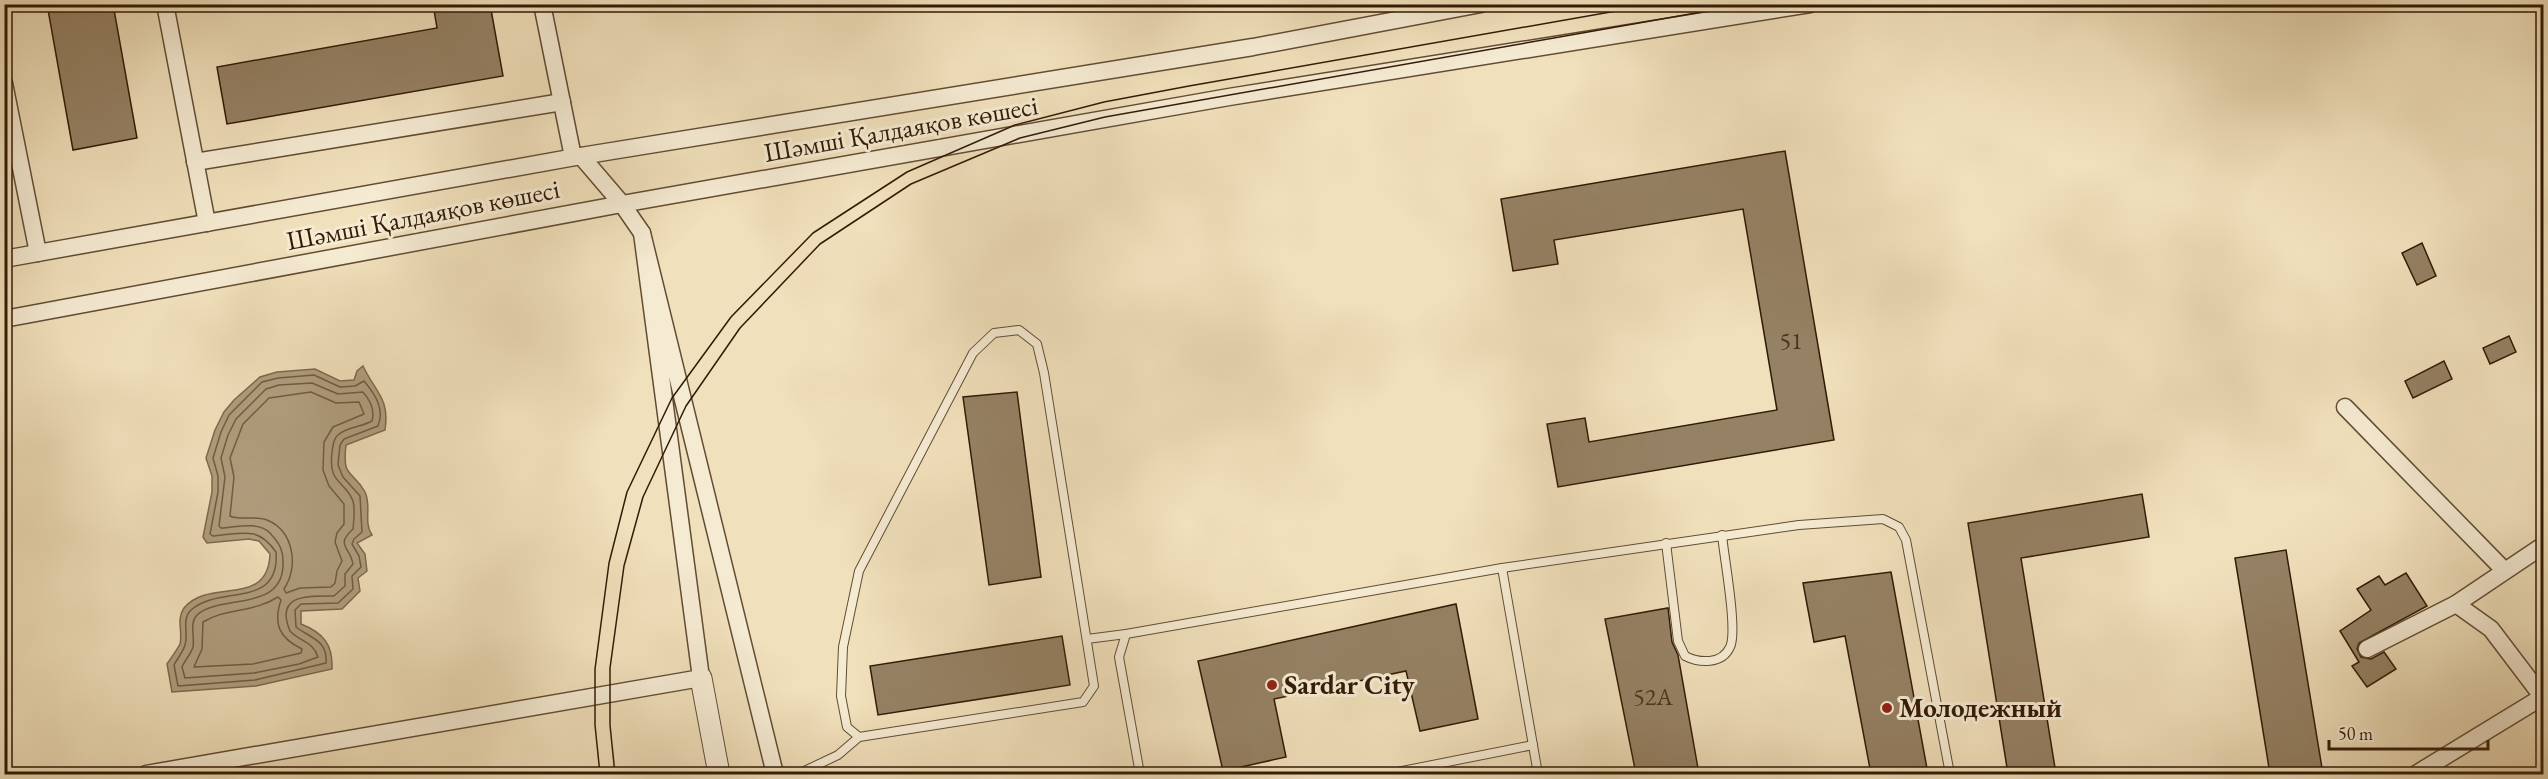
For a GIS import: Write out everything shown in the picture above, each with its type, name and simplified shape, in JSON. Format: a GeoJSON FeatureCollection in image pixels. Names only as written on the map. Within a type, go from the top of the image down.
{"type":"FeatureCollection","features":[{"type":"Feature","properties":{"kind":"street"},"geometry":{"type":"LineString","coordinates":[[165,4],[207,223]]}},
{"type":"Feature","properties":{"kind":"street"},"geometry":{"type":"LineString","coordinates":[[542,4],[562,102],[577,157],[622,204],[642,233],[775,774]]}},
{"type":"Feature","properties":{"kind":"street","name":"Шәмші Қалдаяқов көшесі"},"geometry":{"type":"LineString","coordinates":[[4,259],[577,157],[1253,47],[1481,4]]}},
{"type":"Feature","properties":{"kind":"street","name":"Шәмші Қалдаяқов көшесі"},"geometry":{"type":"LineString","coordinates":[[4,320],[622,204],[1229,97],[1810,4]]}},
{"type":"Feature","properties":{"kind":"street"},"geometry":{"type":"LineString","coordinates":[[4,83],[38,253]]}},
{"type":"Feature","properties":{"kind":"street"},"geometry":{"type":"LineString","coordinates":[[195,162],[562,102]]}},
{"type":"Feature","properties":{"kind":"street"},"geometry":{"type":"LineString","coordinates":[[642,233],[701,678],[719,774]]}},
{"type":"Feature","properties":{"kind":"street"},"geometry":{"type":"LineString","coordinates":[[2345,407],[2504,570]]}},
{"type":"Feature","properties":{"kind":"street"},"geometry":{"type":"LineString","coordinates":[[2367,649],[2456,604],[2544,545]]}},
{"type":"Feature","properties":{"kind":"street"},"geometry":{"type":"LineString","coordinates":[[2416,774],[2543,698],[2491,629],[2456,604]]}},
{"type":"Feature","properties":{"kind":"street"},"geometry":{"type":"LineString","coordinates":[[146,774],[701,678]]}},
{"type":"Feature","properties":{"kind":"lane"},"geometry":{"type":"LineString","coordinates":[[798,774],[838,755],[859,737],[1083,702],[1095,686],[1044,373],[1037,344],[1019,330],[994,333],[973,353],[859,571],[843,646],[841,696],[848,727],[859,737]]}},
{"type":"Feature","properties":{"kind":"lane"},"geometry":{"type":"LineString","coordinates":[[1087,639],[1502,568],[1666,543],[1798,525],[1883,519],[1899,527],[1906,540],[1950,774]]}},
{"type":"Feature","properties":{"kind":"lane"},"geometry":{"type":"LineString","coordinates":[[1666,543],[1678,641],[1685,656],[1696,662],[1710,662],[1724,656],[1731,647],[1733,630],[1722,535]]}},
{"type":"Feature","properties":{"kind":"lane"},"geometry":{"type":"LineString","coordinates":[[1502,568],[1538,774]]}},
{"type":"Feature","properties":{"kind":"lane"},"geometry":{"type":"LineString","coordinates":[[1126,634],[1119,657],[1140,774]]}},
{"type":"Feature","properties":{"kind":"lane"},"geometry":{"type":"LineString","coordinates":[[1387,774],[1533,745]]}},
{"type":"Feature","properties":{"kind":"water"},"geometry":{"type":"Polygon","coordinates":[[[363,366],[380,396],[386,419],[385,430],[346,445],[347,469],[365,492],[368,503],[368,525],[372,535],[357,543],[365,554],[367,571],[358,578],[360,591],[342,609],[301,611],[301,624],[316,631],[329,647],[332,669],[256,686],[172,692],[167,664],[180,644],[180,617],[184,608],[195,599],[208,594],[249,587],[259,581],[267,571],[270,554],[259,541],[249,539],[207,543],[203,537],[212,492],[212,476],[206,458],[215,430],[224,412],[260,377],[277,372],[315,369],[340,381],[354,380],[357,371],[363,366]]]}},
{"type":"Feature","properties":{"kind":"building"},"geometry":{"type":"Polygon","coordinates":[[[47,4],[113,4],[137,138],[73,150],[47,4]]]}},
{"type":"Feature","properties":{"kind":"building"},"geometry":{"type":"Polygon","coordinates":[[[433,4],[490,4],[503,76],[227,124],[217,67],[437,28],[433,4]]]}},
{"type":"Feature","properties":{"kind":"building"},"geometry":{"type":"Polygon","coordinates":[[[1785,151],[1834,440],[1558,487],[1547,424],[1585,418],[1589,442],[1777,410],[1743,209],[1554,240],[1558,264],[1513,271],[1501,199],[1785,151]]]}},
{"type":"Feature","properties":{"kind":"building"},"geometry":{"type":"Polygon","coordinates":[[[2422,243],[2436,276],[2417,285],[2402,253],[2422,243]]]}},
{"type":"Feature","properties":{"kind":"building"},"geometry":{"type":"Polygon","coordinates":[[[2509,336],[2516,352],[2490,364],[2483,348],[2509,336]]]}},
{"type":"Feature","properties":{"kind":"building"},"geometry":{"type":"Polygon","coordinates":[[[2444,361],[2452,379],[2413,398],[2405,381],[2444,361]]]}},
{"type":"Feature","properties":{"kind":"building"},"geometry":{"type":"Polygon","coordinates":[[[1017,392],[1041,577],[989,585],[963,397],[1017,392]]]}},
{"type":"Feature","properties":{"kind":"building"},"geometry":{"type":"Polygon","coordinates":[[[2142,494],[2149,537],[2021,558],[2056,774],[2008,774],[1968,523],[2142,494]]]}},
{"type":"Feature","properties":{"kind":"building"},"geometry":{"type":"Polygon","coordinates":[[[2286,550],[2323,774],[2270,774],[2235,558],[2286,550]]]}},
{"type":"Feature","properties":{"kind":"building","name":"Молодежный"},"geometry":{"type":"Polygon","coordinates":[[[1891,572],[1928,774],[1871,774],[1845,636],[1814,642],[1803,583],[1891,572]]]}},
{"type":"Feature","properties":{"kind":"building"},"geometry":{"type":"Polygon","coordinates":[[[2406,573],[2427,606],[2359,643],[2357,649],[2361,657],[2371,659],[2384,652],[2396,669],[2367,687],[2352,666],[2359,662],[2340,631],[2371,610],[2357,589],[2379,576],[2385,585],[2406,573]]]}},
{"type":"Feature","properties":{"kind":"building","name":"Sardar City"},"geometry":{"type":"Polygon","coordinates":[[[1456,604],[1478,719],[1420,731],[1406,671],[1274,699],[1286,757],[1223,771],[1198,661],[1456,604]]]}},
{"type":"Feature","properties":{"kind":"building"},"geometry":{"type":"Polygon","coordinates":[[[1668,608],[1672,642],[1678,655],[1699,774],[1636,774],[1605,619],[1668,608]]]}},
{"type":"Feature","properties":{"kind":"building"},"geometry":{"type":"Polygon","coordinates":[[[1062,636],[1070,685],[878,715],[870,666],[1062,636]]]}},
{"type":"Feature","properties":{"kind":"tram line"},"geometry":{"type":"LineString","coordinates":[[600,774],[595,725],[595,669],[609,563],[627,492],[672,398],[731,317],[813,233],[907,172],[1015,125],[1104,102],[1656,4]]}},
{"type":"Feature","properties":{"kind":"tram line"},"geometry":{"type":"LineString","coordinates":[[615,774],[610,725],[610,668],[624,566],[643,497],[686,406],[740,328],[820,244],[911,184],[1020,138],[1105,117],[1747,4]]}},
{"type":"Feature","properties":{"kind":"place","name":"Sardar City"},"geometry":{"type":"Point","coordinates":[1272,685]}},
{"type":"Feature","properties":{"kind":"place","name":"Молодежный"},"geometry":{"type":"Point","coordinates":[1887,708]}}]}
